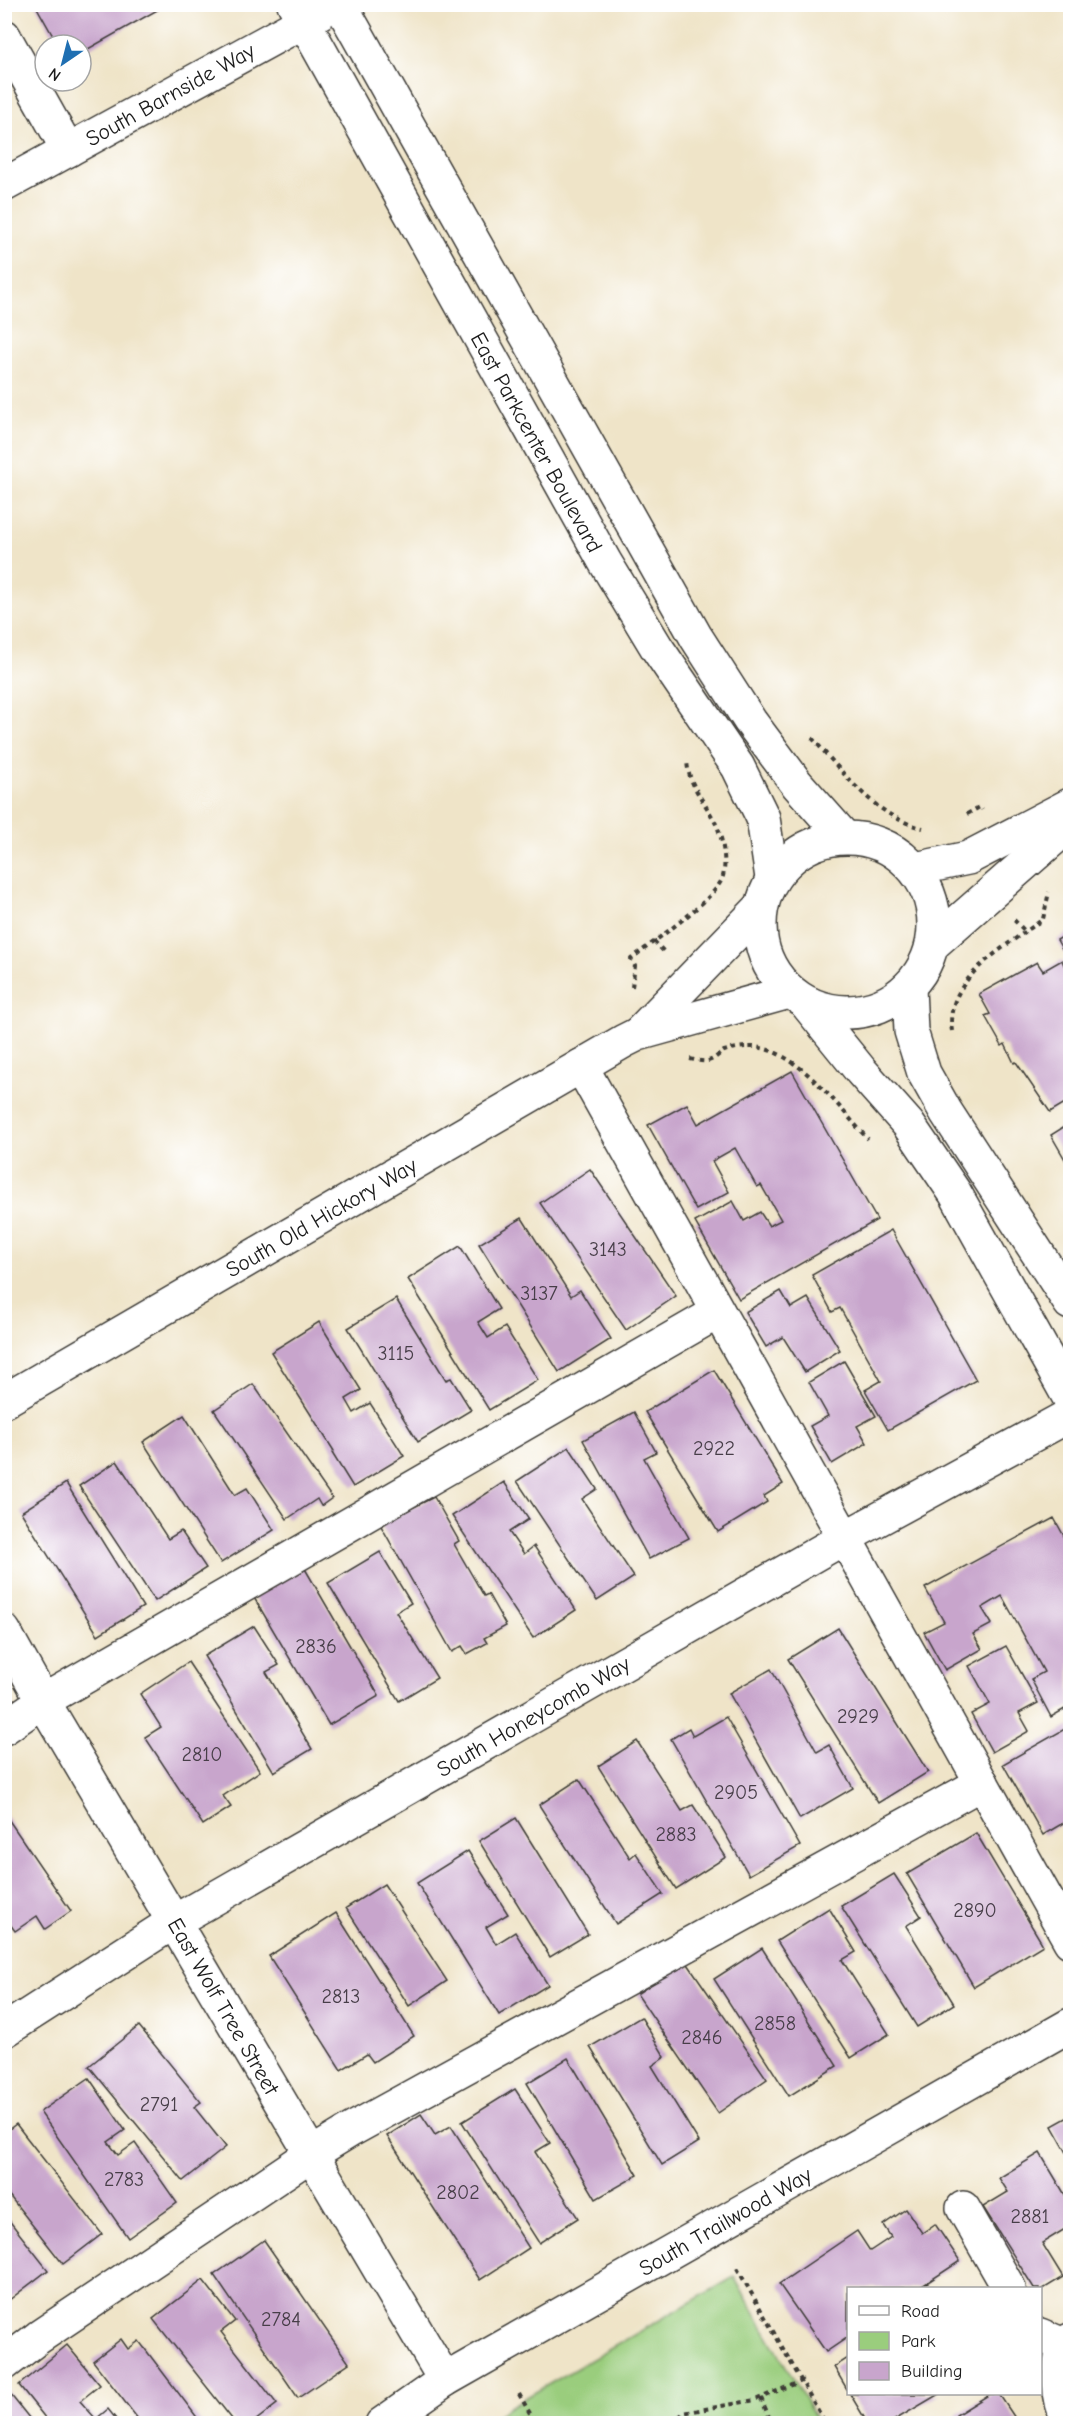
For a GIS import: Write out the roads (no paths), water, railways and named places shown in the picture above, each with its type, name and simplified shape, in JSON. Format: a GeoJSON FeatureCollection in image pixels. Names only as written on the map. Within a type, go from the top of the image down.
{"type":"FeatureCollection","features":[{"type":"Feature","properties":{"kind":"street","name":"South Barnside Way"},"geometry":{"type":"LineString","coordinates":[[4,185],[68,150],[298,13],[335,4]]}},
{"type":"Feature","properties":{"kind":"street","name":"East Parkcenter Boulevard"},"geometry":{"type":"LineString","coordinates":[[340,4],[696,637],[750,721],[844,837]]}},
{"type":"Feature","properties":{"kind":"street","name":"East Parkcenter Boulevard"},"geometry":{"type":"LineString","coordinates":[[298,13],[605,562],[657,648],[738,767],[763,818],[766,892]]}},
{"type":"Feature","properties":{"kind":"street"},"geometry":{"type":"LineString","coordinates":[[4,36],[68,150]]}},
{"type":"Feature","properties":{"kind":"street"},"geometry":{"type":"LineString","coordinates":[[915,869],[968,858],[1071,805]]}},
{"type":"Feature","properties":{"kind":"street"},"geometry":{"type":"LineString","coordinates":[[933,944],[1071,824]]}},
{"type":"Feature","properties":{"kind":"street"},"geometry":{"type":"LineString","coordinates":[[798,997],[826,1010],[846,1013],[869,1010],[890,1001],[909,987],[923,969],[933,944],[934,918],[929,892],[915,869],[895,852],[871,840],[844,837],[816,843],[791,857],[766,892],[759,930],[763,953],[774,974],[798,997],[908,1124],[955,1193],[1071,1400]]}},
{"type":"Feature","properties":{"kind":"street","name":"South Old Hickory Way"},"geometry":{"type":"LineString","coordinates":[[638,1034],[766,892]]}},
{"type":"Feature","properties":{"kind":"street"},"geometry":{"type":"LineString","coordinates":[[909,987],[910,1031],[924,1072],[946,1112],[1071,1303]]}},
{"type":"Feature","properties":{"kind":"street","name":"South Old Hickory Way"},"geometry":{"type":"LineString","coordinates":[[4,1401],[638,1034],[798,997]]}},
{"type":"Feature","properties":{"kind":"street"},"geometry":{"type":"LineString","coordinates":[[581,1066],[1071,1941]]}},
{"type":"Feature","properties":{"kind":"street"},"geometry":{"type":"LineString","coordinates":[[4,1728],[43,1701],[718,1312]]}},
{"type":"Feature","properties":{"kind":"street","name":"South Honeycomb Way"},"geometry":{"type":"LineString","coordinates":[[4,2031],[175,1921],[844,1538],[1071,1415]]}},
{"type":"Feature","properties":{"kind":"street","name":"East Wolf Tree Street"},"geometry":{"type":"LineString","coordinates":[[4,1631],[43,1701],[445,2380]]}},
{"type":"Feature","properties":{"kind":"street"},"geometry":{"type":"LineString","coordinates":[[4,2364],[39,2337],[310,2154],[982,1783]]}},
{"type":"Feature","properties":{"kind":"street","name":"South Trailwood Way"},"geometry":{"type":"LineString","coordinates":[[382,2424],[445,2380],[1071,2025]]}},
{"type":"Feature","properties":{"kind":"street"},"geometry":{"type":"LineString","coordinates":[[963,2208],[1008,2287]]}},
{"type":"Feature","properties":{"kind":"street"},"geometry":{"type":"LineString","coordinates":[[1059,2340],[1062,2409],[1070,2424]]}}]}
